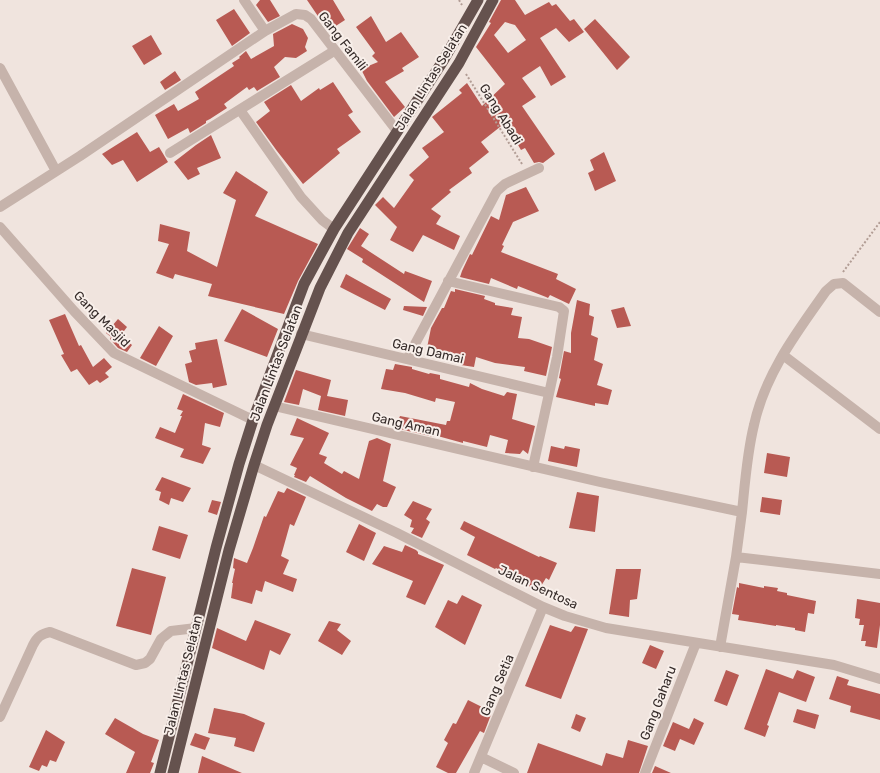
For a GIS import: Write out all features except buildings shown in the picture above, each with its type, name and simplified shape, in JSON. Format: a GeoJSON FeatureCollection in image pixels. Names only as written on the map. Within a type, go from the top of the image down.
{"type":"FeatureCollection","features":[{"type":"Feature","properties":{"kind":"highway","name":"Jalan Lintas Selatan"},"geometry":{"type":"LineString","coordinates":[[173,773],[229,550],[254,465],[274,406],[320,288],[348,233],[458,63],[493,0]]}},
{"type":"Feature","properties":{"kind":"highway","name":"Jalan Lintas Selatan"},"geometry":{"type":"LineString","coordinates":[[160,773],[239,464],[253,420],[304,284],[334,229],[443,61],[476,4]]}},
{"type":"Feature","properties":{"kind":"highway"},"geometry":{"type":"LineString","coordinates":[[476,4],[485,15]]}},
{"type":"Feature","properties":{"kind":"highway"},"geometry":{"type":"LineString","coordinates":[[203,601],[215,605]]}},
{"type":"Feature","properties":{"kind":"street"},"geometry":{"type":"LineString","coordinates":[[244,0],[265,31]]}},
{"type":"Feature","properties":{"kind":"street","name":"Gang Famili"},"geometry":{"type":"LineString","coordinates":[[56,171],[265,31],[296,14],[304,15],[311,19],[334,51],[397,131]]}},
{"type":"Feature","properties":{"kind":"street"},"geometry":{"type":"LineString","coordinates":[[170,153],[334,51]]}},
{"type":"Feature","properties":{"kind":"street"},"geometry":{"type":"LineString","coordinates":[[0,68],[56,171],[0,207]]}},
{"type":"Feature","properties":{"kind":"street"},"geometry":{"type":"LineString","coordinates":[[240,110],[301,197],[322,220],[334,229]]}},
{"type":"Feature","properties":{"kind":"street"},"geometry":{"type":"LineString","coordinates":[[407,359],[497,191],[505,184],[539,168]]}},
{"type":"Feature","properties":{"kind":"street","name":"Gang Masjid"},"geometry":{"type":"LineString","coordinates":[[0,227],[74,311],[114,353],[253,420]]}},
{"type":"Feature","properties":{"kind":"street"},"geometry":{"type":"LineString","coordinates":[[448,281],[562,308],[564,311],[557,357],[533,467]]}},
{"type":"Feature","properties":{"kind":"street"},"geometry":{"type":"LineString","coordinates":[[720,647],[736,557],[749,451],[754,423],[768,382],[788,346],[826,291],[834,284],[843,283],[880,312]]}},
{"type":"Feature","properties":{"kind":"street","name":"Gang Damai"},"geometry":{"type":"LineString","coordinates":[[301,334],[549,393]]}},
{"type":"Feature","properties":{"kind":"street"},"geometry":{"type":"LineString","coordinates":[[783,356],[880,429]]}},
{"type":"Feature","properties":{"kind":"street","name":"Gang Aman"},"geometry":{"type":"LineString","coordinates":[[274,406],[678,500],[742,512]]}},
{"type":"Feature","properties":{"kind":"street","name":"Jalan Sentosa"},"geometry":{"type":"LineString","coordinates":[[254,465],[398,533],[543,607],[565,616],[606,628],[834,665],[880,679]]}},
{"type":"Feature","properties":{"kind":"street"},"geometry":{"type":"LineString","coordinates":[[736,557],[880,574]]}},
{"type":"Feature","properties":{"kind":"street","name":"Gang Setia"},"geometry":{"type":"LineString","coordinates":[[474,773],[543,607]]}},
{"type":"Feature","properties":{"kind":"street"},"geometry":{"type":"LineString","coordinates":[[0,717],[37,637],[43,633],[50,632],[136,665],[144,663],[150,659],[161,638],[171,632],[196,628]]}},
{"type":"Feature","properties":{"kind":"street","name":"Gang Gaharu"},"geometry":{"type":"LineString","coordinates":[[646,773],[696,643]]}},
{"type":"Feature","properties":{"kind":"street"},"geometry":{"type":"LineString","coordinates":[[481,757],[514,773]]}},
{"type":"Feature","properties":{"kind":"path","name":"Gang Abadi"},"geometry":{"type":"LineString","coordinates":[[458,63],[528,174]]}},
{"type":"Feature","properties":{"kind":"path"},"geometry":{"type":"LineString","coordinates":[[834,284],[880,222]]}}]}
